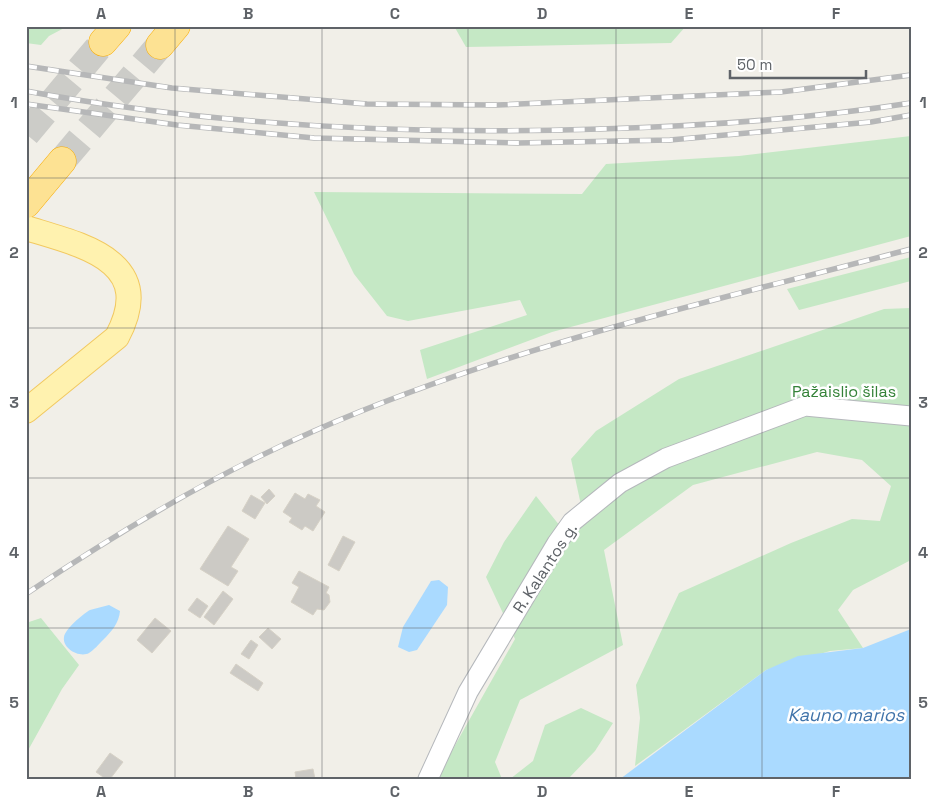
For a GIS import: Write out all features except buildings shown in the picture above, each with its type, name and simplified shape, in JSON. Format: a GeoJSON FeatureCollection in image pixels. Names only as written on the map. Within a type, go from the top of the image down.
{"type":"FeatureCollection","features":[{"type":"Feature","properties":{"kind":"highway"},"geometry":{"type":"LineString","coordinates":[[26,204],[62,161]]}},
{"type":"Feature","properties":{"kind":"main road"},"geometry":{"type":"LineString","coordinates":[[26,228],[102,254],[114,264],[123,277],[128,292],[128,308],[125,323],[117,337],[26,411]]}},
{"type":"Feature","properties":{"kind":"street","name":"R. Kalantos g."},"geometry":{"type":"LineString","coordinates":[[428,779],[468,692],[557,543],[572,522],[620,483],[666,458],[805,406],[911,416]]}},
{"type":"Feature","properties":{"kind":"green space"},"geometry":{"type":"Polygon","coordinates":[[[26,26],[68,26],[49,36],[41,45],[26,43],[26,26]]]}},
{"type":"Feature","properties":{"kind":"green space"},"geometry":{"type":"Polygon","coordinates":[[[454,26],[686,26],[671,43],[466,47],[454,26]]]}},
{"type":"Feature","properties":{"kind":"green space"},"geometry":{"type":"Polygon","coordinates":[[[911,136],[911,236],[552,332],[427,379],[420,350],[527,315],[520,300],[408,321],[387,316],[354,274],[314,192],[582,194],[606,164],[739,156],[911,136]]]}},
{"type":"Feature","properties":{"kind":"green space"},"geometry":{"type":"Polygon","coordinates":[[[911,257],[911,281],[799,310],[787,289],[911,257]]]}},
{"type":"Feature","properties":{"kind":"green space","name":"Pažaislio šilas"},"geometry":{"type":"Polygon","coordinates":[[[911,308],[911,386],[909,390],[911,396],[911,560],[853,590],[838,610],[863,648],[830,651],[766,670],[635,766],[640,718],[636,685],[679,593],[791,543],[852,519],[880,521],[891,486],[862,460],[817,452],[693,485],[604,550],[623,645],[520,700],[495,762],[502,779],[436,779],[515,639],[486,577],[504,542],[536,496],[564,531],[584,519],[571,459],[596,431],[679,379],[884,309],[911,308]]]}},
{"type":"Feature","properties":{"kind":"green space"},"geometry":{"type":"Polygon","coordinates":[[[41,618],[79,665],[62,689],[26,754],[26,623],[41,618]]]}},
{"type":"Feature","properties":{"kind":"green space"},"geometry":{"type":"Polygon","coordinates":[[[581,708],[613,723],[595,751],[568,779],[510,779],[533,761],[545,725],[581,708]]]}},
{"type":"Feature","properties":{"kind":"water"},"geometry":{"type":"Polygon","coordinates":[[[439,580],[448,587],[447,605],[417,650],[409,652],[398,647],[403,627],[431,581],[439,580]]]}},
{"type":"Feature","properties":{"kind":"water"},"geometry":{"type":"Polygon","coordinates":[[[109,605],[120,611],[117,623],[106,637],[89,653],[81,654],[69,649],[64,641],[64,637],[71,626],[90,610],[109,605]]]}},
{"type":"Feature","properties":{"kind":"water","name":"Kauno marios"},"geometry":{"type":"Polygon","coordinates":[[[911,629],[911,779],[620,779],[766,670],[798,656],[863,648],[911,629]]]}},
{"type":"Feature","properties":{"kind":"tunnel"},"geometry":{"type":"LineString","coordinates":[[26,134],[103,42]]}},
{"type":"Feature","properties":{"kind":"tunnel"},"geometry":{"type":"LineString","coordinates":[[62,161],[160,45]]}},
{"type":"Feature","properties":{"kind":"railway"},"geometry":{"type":"LineString","coordinates":[[26,66],[172,88],[367,104],[497,105],[781,92],[911,75]]}},
{"type":"Feature","properties":{"kind":"railway"},"geometry":{"type":"LineString","coordinates":[[26,91],[168,113],[240,120],[384,129],[456,131],[528,131],[717,124],[872,109],[911,103]]}},
{"type":"Feature","properties":{"kind":"railway"},"geometry":{"type":"LineString","coordinates":[[26,104],[177,125],[314,138],[518,143],[670,140],[871,122],[911,115]]}},
{"type":"Feature","properties":{"kind":"railway"},"geometry":{"type":"LineString","coordinates":[[26,594],[131,527],[239,466],[314,431],[386,401],[534,350],[609,328],[911,249]]}}]}
